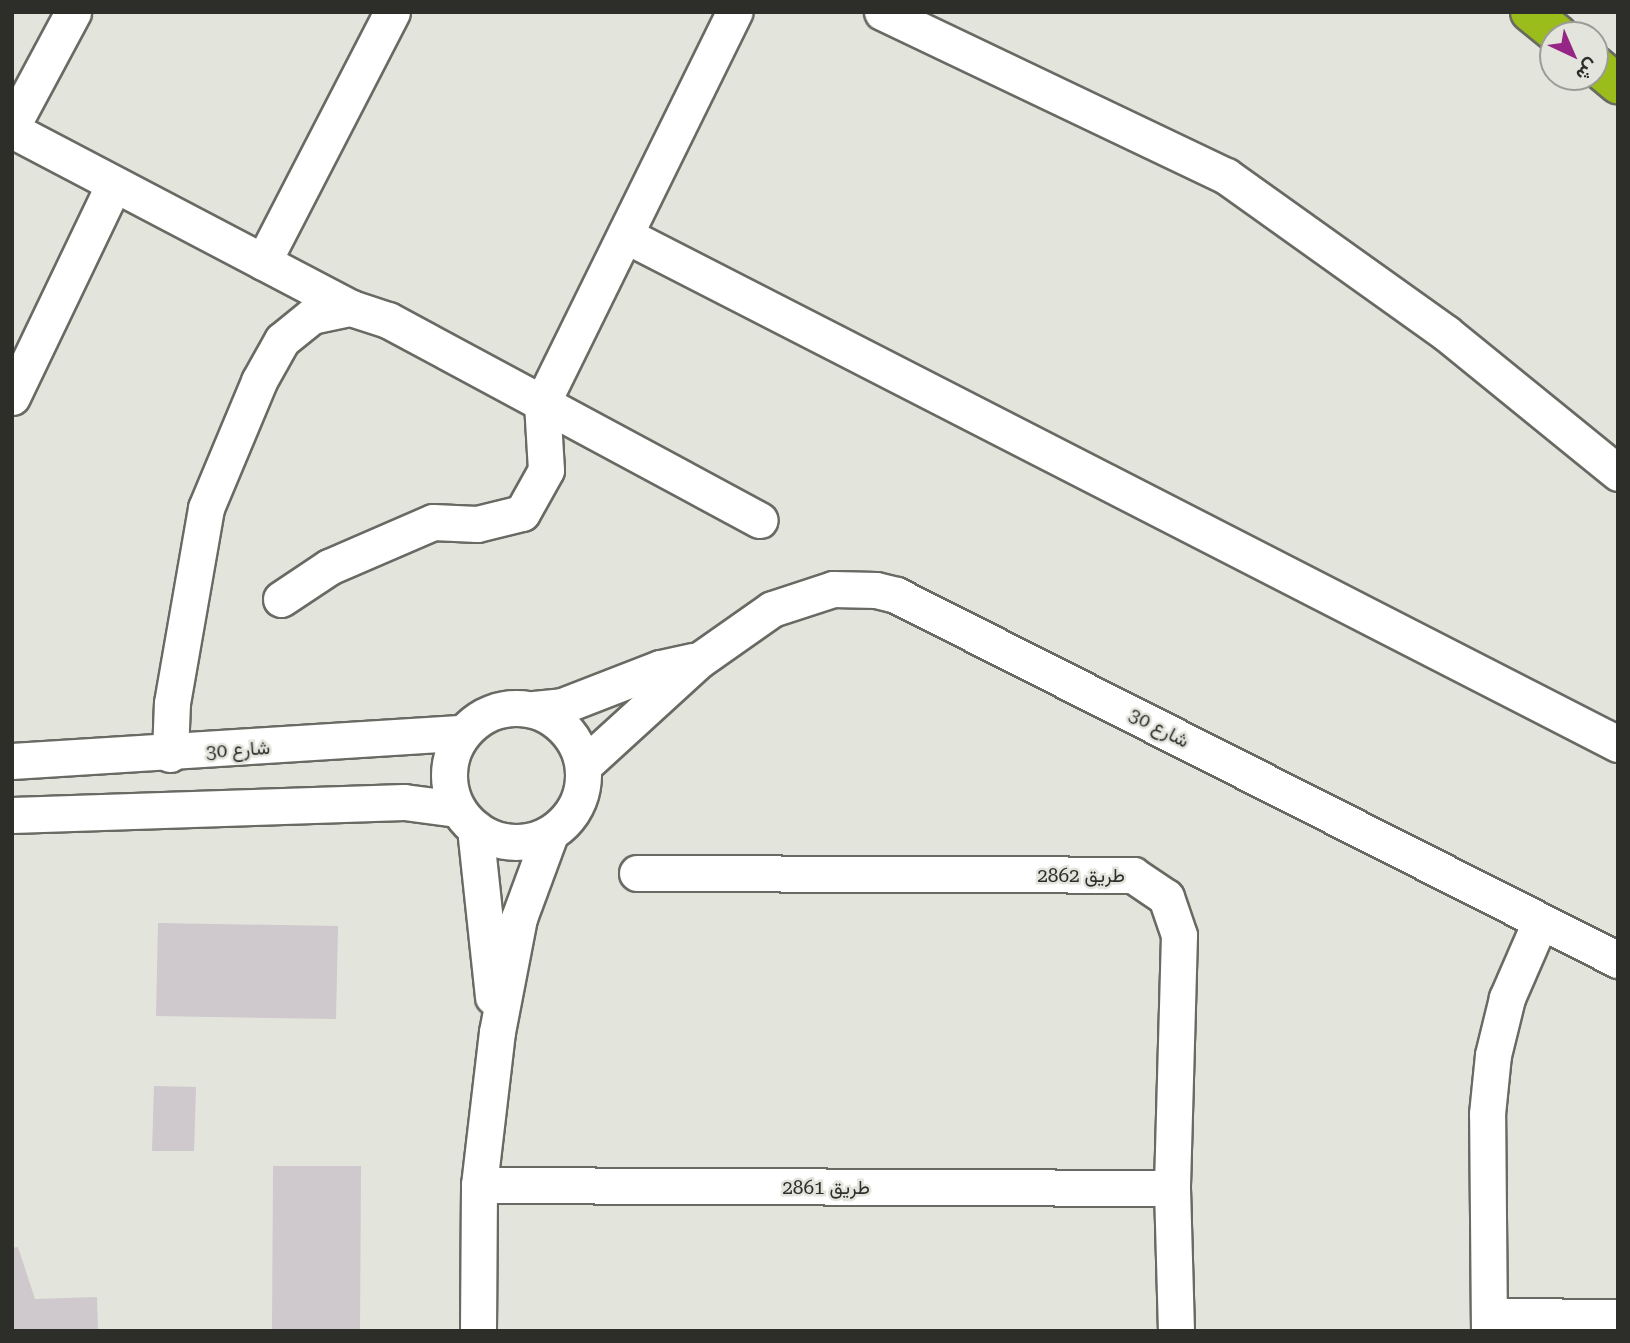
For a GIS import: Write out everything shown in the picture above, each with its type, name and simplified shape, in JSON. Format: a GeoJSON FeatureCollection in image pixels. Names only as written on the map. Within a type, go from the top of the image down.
{"type":"FeatureCollection","features":[{"type":"Feature","properties":{"kind":"street"},"geometry":{"type":"LineString","coordinates":[[73,12],[12,128],[351,309],[388,320],[760,520]]}},
{"type":"Feature","properties":{"kind":"street"},"geometry":{"type":"LineString","coordinates":[[263,262],[392,12]]}},
{"type":"Feature","properties":{"kind":"street"},"geometry":{"type":"LineString","coordinates":[[281,599],[329,567],[433,522],[477,524],[522,513],[546,470],[542,403],[734,12]]}},
{"type":"Feature","properties":{"kind":"street"},"geometry":{"type":"LineString","coordinates":[[882,12],[1226,176],[1446,332],[1618,473]]}},
{"type":"Feature","properties":{"kind":"street"},"geometry":{"type":"LineString","coordinates":[[12,397],[114,184]]}},
{"type":"Feature","properties":{"kind":"street"},"geometry":{"type":"LineString","coordinates":[[625,235],[1618,744]]}},
{"type":"Feature","properties":{"kind":"street"},"geometry":{"type":"LineString","coordinates":[[170,754],[191,575],[228,443],[282,340],[312,316],[351,309]]}},
{"type":"Feature","properties":{"kind":"street","name":"شارع 30"},"geometry":{"type":"LineString","coordinates":[[583,766],[698,661],[791,600],[833,589],[896,595],[1618,960]]}},
{"type":"Feature","properties":{"kind":"street","name":"شارع 30"},"geometry":{"type":"LineString","coordinates":[[12,761],[170,754],[463,733],[482,716],[508,708],[562,706],[660,668],[698,661]]}},
{"type":"Feature","properties":{"kind":"street"},"geometry":{"type":"LineString","coordinates":[[12,815],[376,802],[466,819],[499,840],[524,842],[550,834],[570,816],[582,792],[583,766],[575,741],[557,721],[534,709]]}},
{"type":"Feature","properties":{"kind":"street"},"geometry":{"type":"LineString","coordinates":[[463,733],[451,757],[449,784],[466,819],[497,1031]]}},
{"type":"Feature","properties":{"kind":"street"},"geometry":{"type":"LineString","coordinates":[[478,1331],[480,1185],[497,1031],[519,918],[550,834]]}},
{"type":"Feature","properties":{"kind":"street","name":"طريق 2862"},"geometry":{"type":"LineString","coordinates":[[636,873],[1133,875],[1151,884],[1166,897],[1179,935],[1172,1188],[1176,1331]]}},
{"type":"Feature","properties":{"kind":"street"},"geometry":{"type":"LineString","coordinates":[[1540,922],[1507,998],[1493,1055],[1487,1114],[1489,1324],[1618,1317]]}},
{"type":"Feature","properties":{"kind":"street","name":"طريق 2861"},"geometry":{"type":"LineString","coordinates":[[480,1185],[1172,1188]]}},
{"type":"Feature","properties":{"kind":"building"},"geometry":{"type":"Polygon","coordinates":[[[158,923],[338,926],[336,1019],[156,1016],[158,923]]]}},
{"type":"Feature","properties":{"kind":"building"},"geometry":{"type":"Polygon","coordinates":[[[154,1086],[196,1087],[194,1151],[152,1151],[154,1086]]]}},
{"type":"Feature","properties":{"kind":"building"},"geometry":{"type":"Polygon","coordinates":[[[273,1166],[361,1166],[360,1331],[272,1331],[273,1166]]]}},
{"type":"Feature","properties":{"kind":"building"},"geometry":{"type":"Polygon","coordinates":[[[18,1247],[35,1299],[97,1297],[98,1331],[12,1331],[12,1248],[18,1247]]]}}]}
